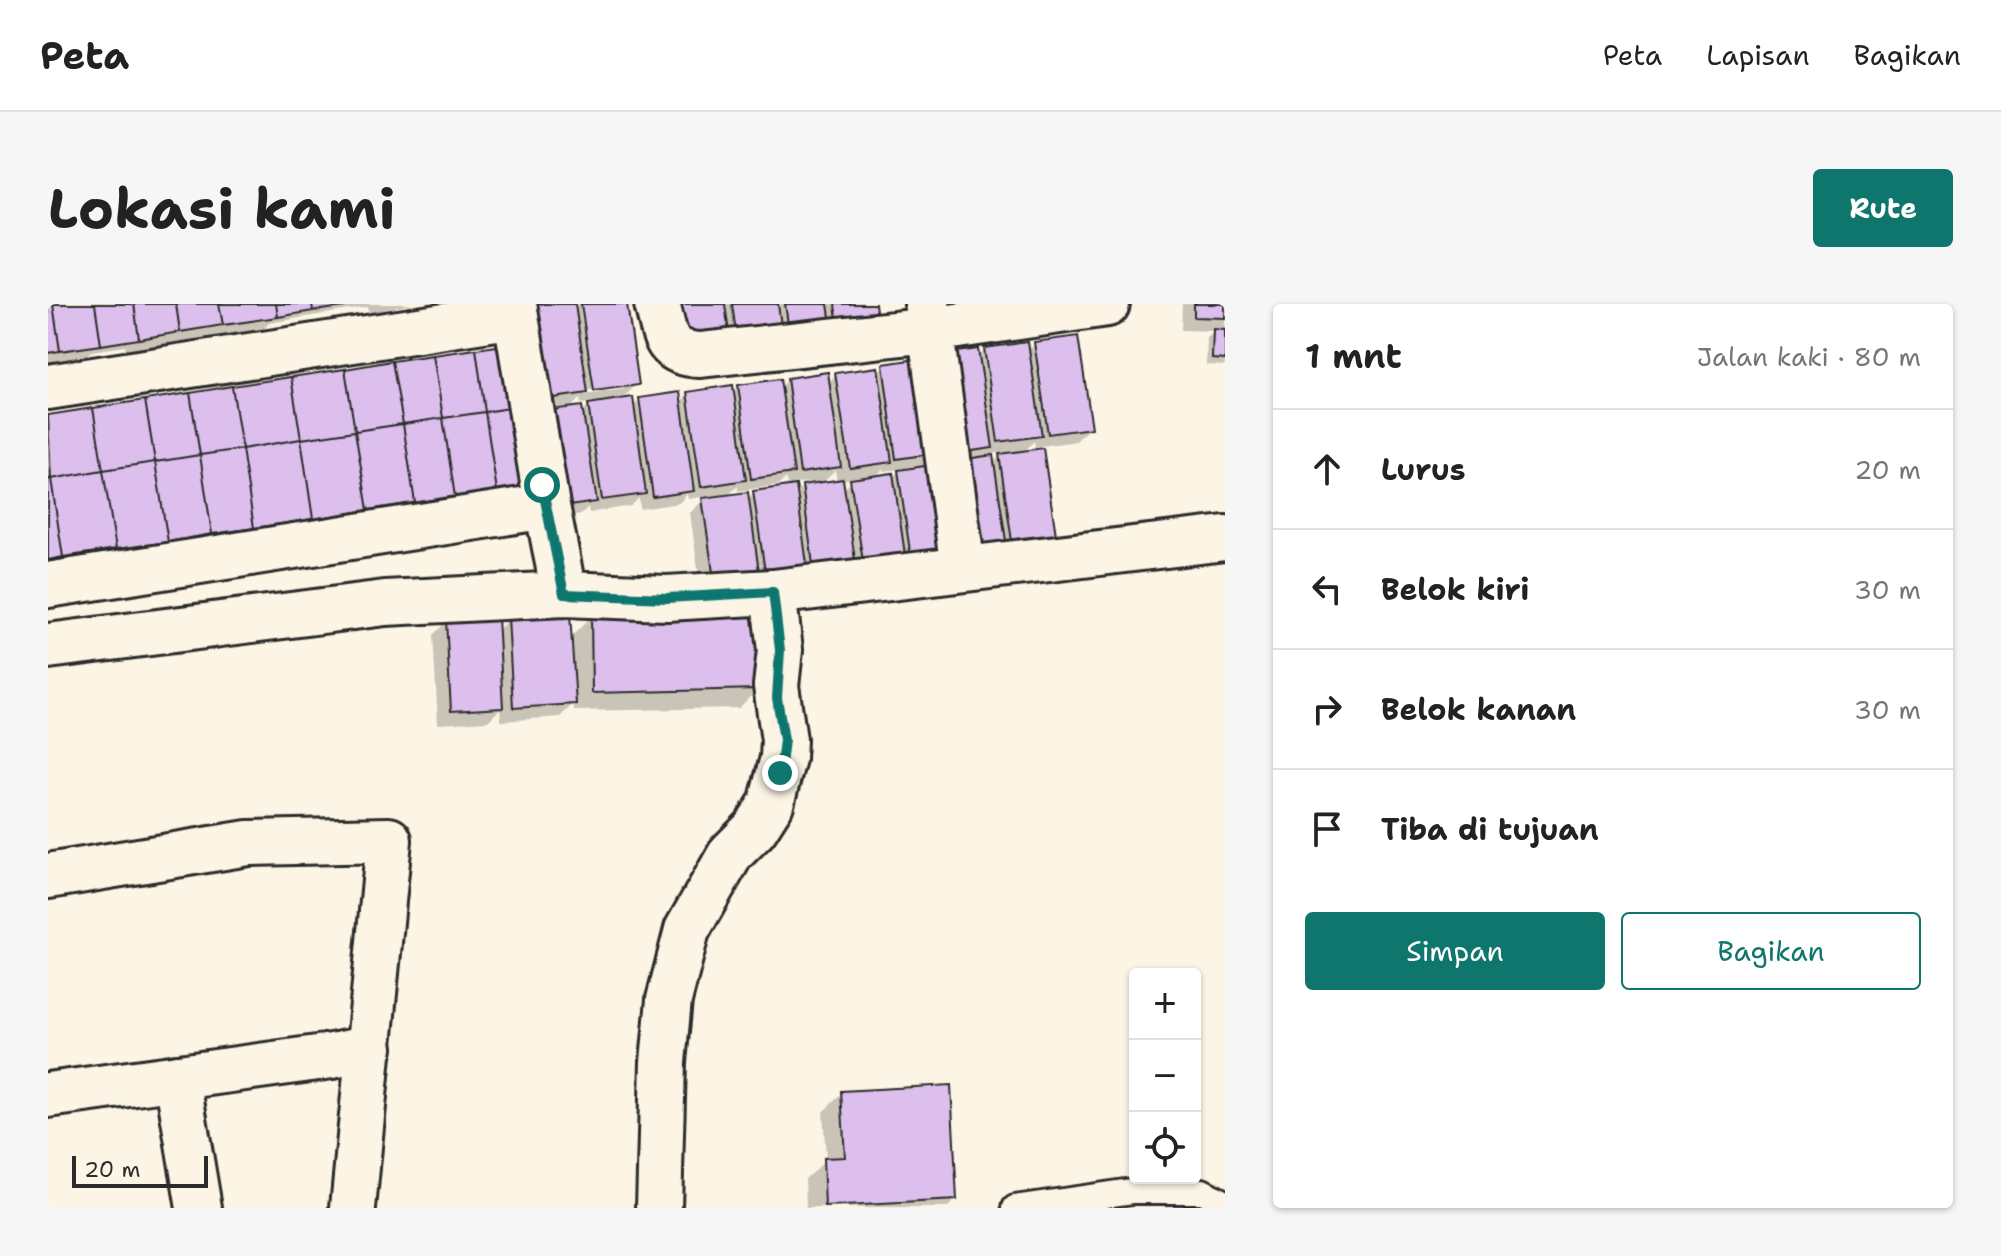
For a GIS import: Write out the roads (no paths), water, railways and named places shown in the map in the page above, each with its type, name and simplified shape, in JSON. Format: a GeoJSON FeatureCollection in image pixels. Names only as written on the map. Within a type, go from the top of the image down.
{"type":"FeatureCollection","features":[{"type":"Feature","properties":{"kind":"street"},"geometry":{"type":"LineString","coordinates":[[657,304],[669,343],[681,354],[700,355],[928,317],[1107,304]]}},
{"type":"Feature","properties":{"kind":"street"},"geometry":{"type":"LineString","coordinates":[[48,387],[515,310],[564,594]]}},
{"type":"Feature","properties":{"kind":"street"},"geometry":{"type":"LineString","coordinates":[[928,317],[963,569]]}},
{"type":"Feature","properties":{"kind":"street"},"geometry":{"type":"LineString","coordinates":[[48,585],[547,506]]}},
{"type":"Feature","properties":{"kind":"street"},"geometry":{"type":"LineString","coordinates":[[48,646],[385,603],[564,594],[667,598],[773,592],[1225,538]]}},
{"type":"Feature","properties":{"kind":"street"},"geometry":{"type":"LineString","coordinates":[[659,1208],[663,1062],[669,1000],[687,930],[731,853],[755,829],[771,804],[783,758],[784,740],[776,686],[780,650],[773,592]]}},
{"type":"Feature","properties":{"kind":"street"},"geometry":{"type":"LineString","coordinates":[[48,876],[248,843],[389,840],[353,1208]]}},
{"type":"Feature","properties":{"kind":"street"},"geometry":{"type":"LineString","coordinates":[[48,1095],[370,1048]]}},
{"type":"Feature","properties":{"kind":"street"},"geometry":{"type":"LineString","coordinates":[[177,1077],[199,1208]]}},
{"type":"Feature","properties":{"kind":"lane"},"geometry":{"type":"LineString","coordinates":[[1015,1208],[1132,1191],[1202,1191],[1225,1203]]}}]}
